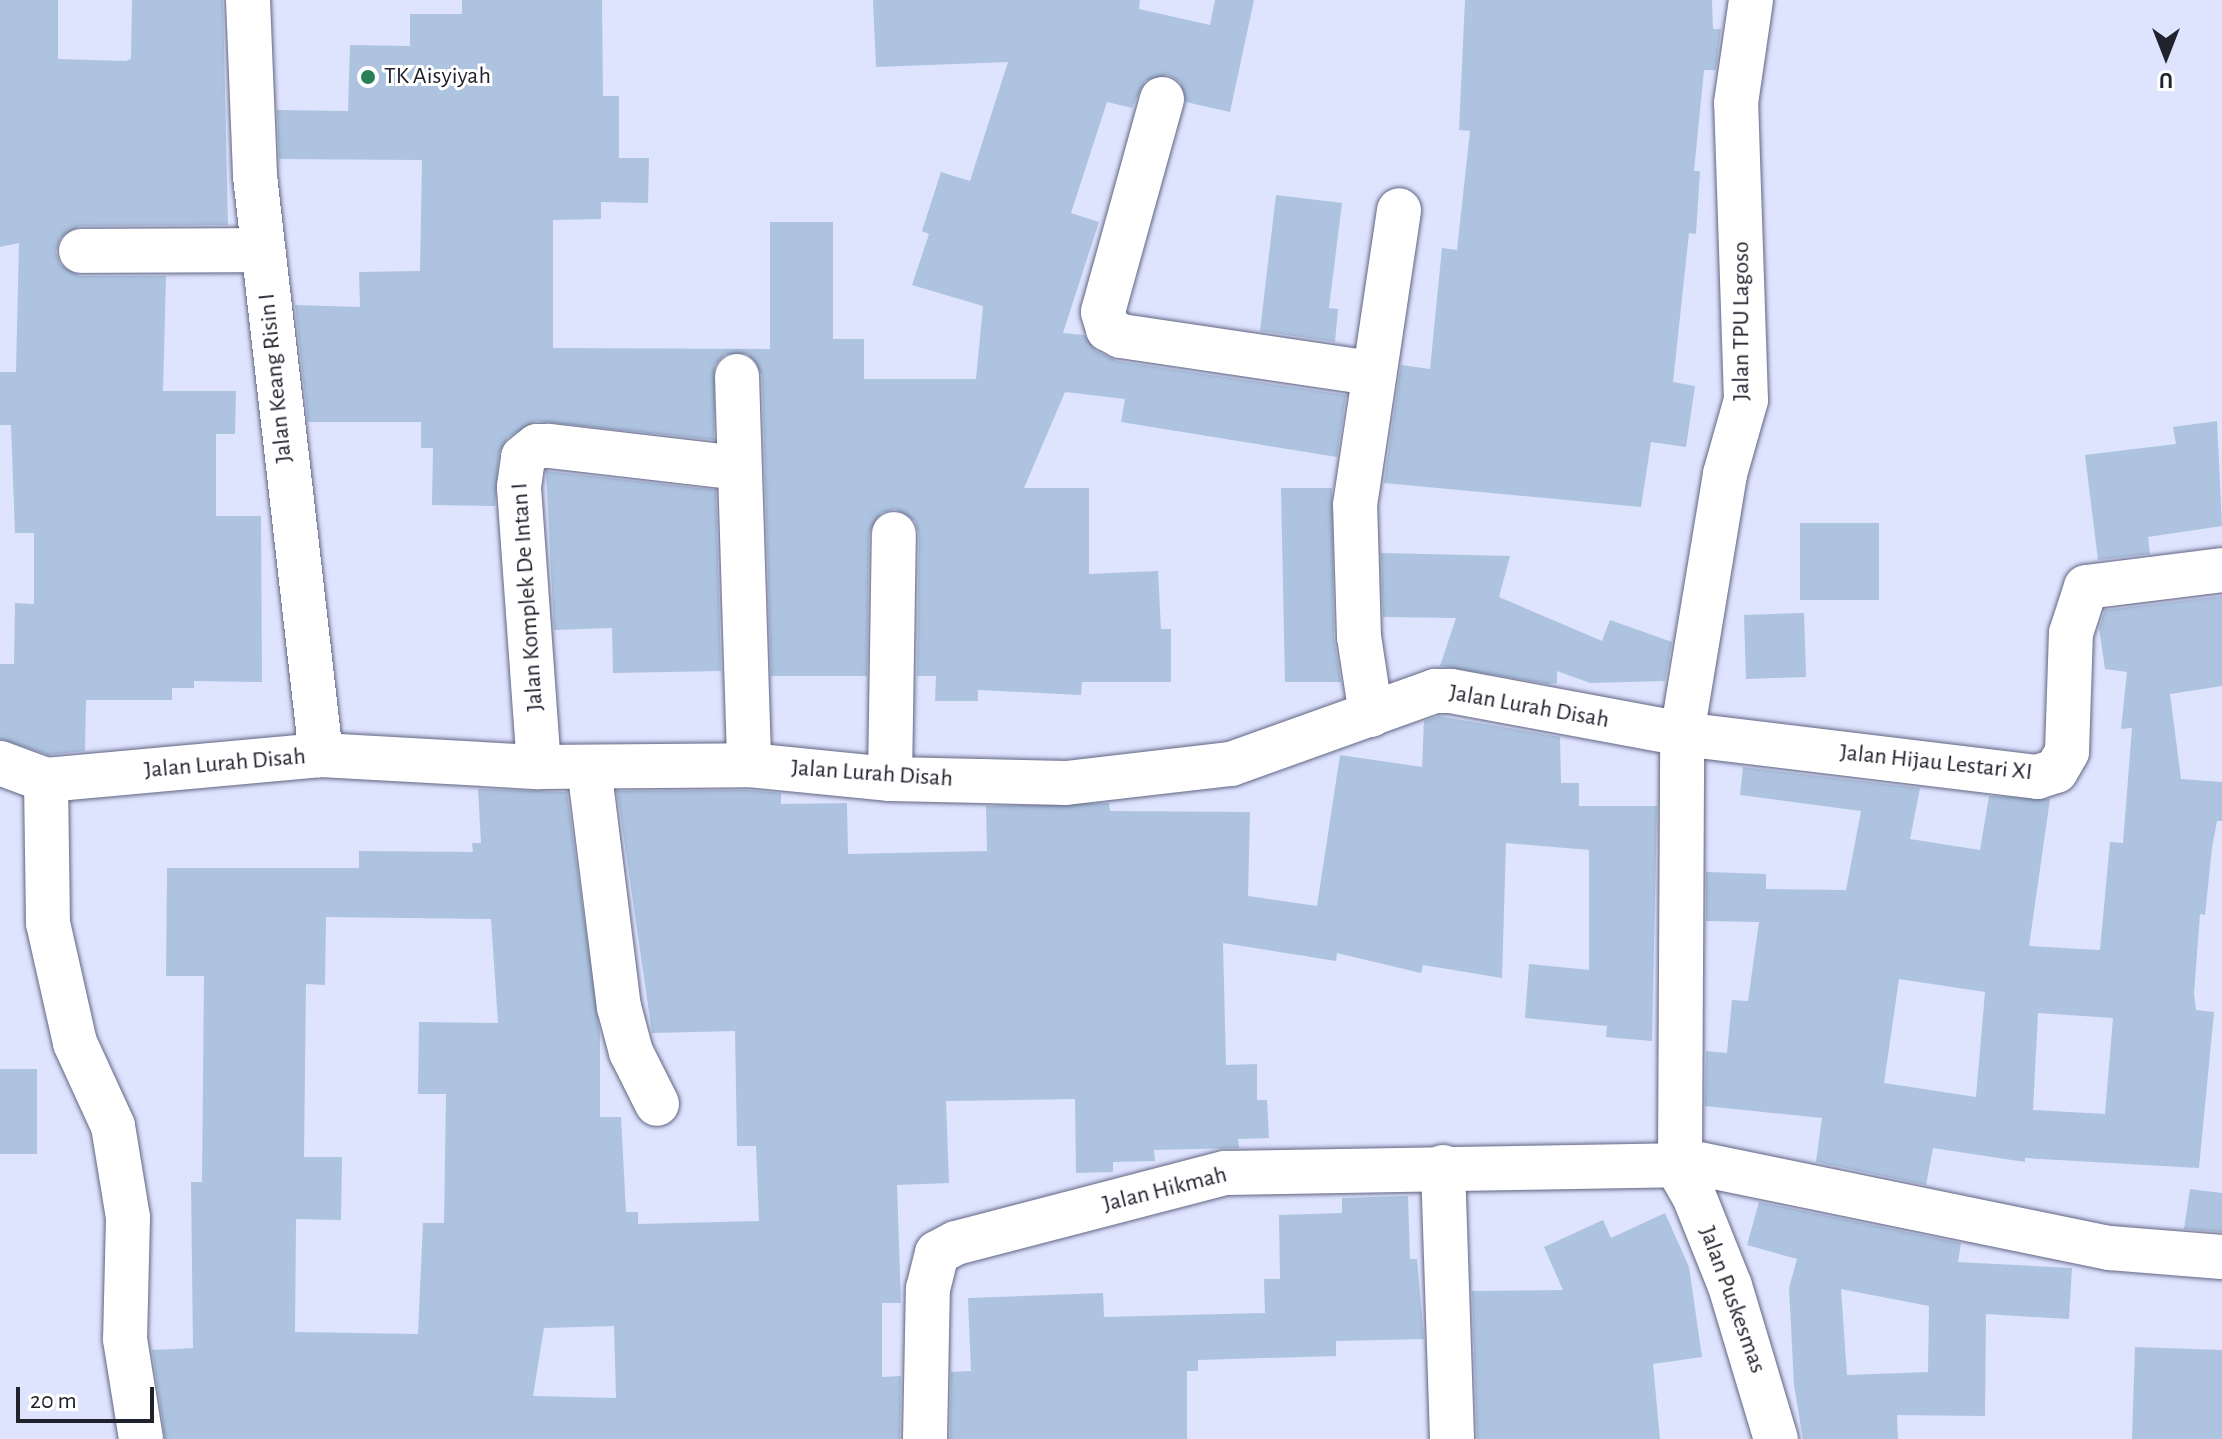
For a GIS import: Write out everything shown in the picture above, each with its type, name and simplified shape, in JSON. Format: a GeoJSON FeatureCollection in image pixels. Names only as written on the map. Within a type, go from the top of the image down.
{"type":"FeatureCollection","features":[{"type":"Feature","properties":{"kind":"street","name":"Jalan Keang Risin I"},"geometry":{"type":"LineString","coordinates":[[248,0],[262,250],[321,755]]}},
{"type":"Feature","properties":{"kind":"street","name":"Jalan TPU Lagoso"},"geometry":{"type":"LineString","coordinates":[[1678,1163],[1682,734],[1725,474],[1746,400],[1736,103],[1751,0]]}},
{"type":"Feature","properties":{"kind":"street"},"geometry":{"type":"LineString","coordinates":[[1162,99],[1103,312],[1108,329],[1121,336],[1371,373]]}},
{"type":"Feature","properties":{"kind":"street"},"geometry":{"type":"LineString","coordinates":[[1371,715],[1359,637],[1355,505],[1371,373],[1399,210]]}},
{"type":"Feature","properties":{"kind":"street"},"geometry":{"type":"LineString","coordinates":[[81,251],[262,250]]}},
{"type":"Feature","properties":{"kind":"street"},"geometry":{"type":"LineString","coordinates":[[737,376],[749,765]]}},
{"type":"Feature","properties":{"kind":"street","name":"Jalan Komplek De Intan I"},"geometry":{"type":"LineString","coordinates":[[539,767],[519,487],[523,457],[537,446],[549,446],[739,468]]}},
{"type":"Feature","properties":{"kind":"street"},"geometry":{"type":"LineString","coordinates":[[890,779],[894,534]]}},
{"type":"Feature","properties":{"kind":"street","name":"Jalan Hijau Lestari XI"},"geometry":{"type":"LineString","coordinates":[[1682,734],[2049,774],[2061,766],[2067,752],[2071,633],[2086,587],[2222,570]]}},
{"type":"Feature","properties":{"kind":"street","name":"Jalan Lurah Disah"},"geometry":{"type":"LineString","coordinates":[[0,763],[46,780],[321,755],[539,767],[749,765],[890,779],[1066,783],[1231,764],[1435,691],[1451,691],[1682,734]]}},
{"type":"Feature","properties":{"kind":"street"},"geometry":{"type":"LineString","coordinates":[[589,767],[619,1007],[631,1052],[657,1104]]}},
{"type":"Feature","properties":{"kind":"street"},"geometry":{"type":"LineString","coordinates":[[46,780],[48,923],[75,1043],[113,1126],[128,1218],[125,1339],[141,1439]]}},
{"type":"Feature","properties":{"kind":"street","name":"Jalan Hikmah"},"geometry":{"type":"LineString","coordinates":[[925,1439],[928,1289],[937,1253],[956,1243],[1225,1173],[1678,1163],[2110,1248],[2222,1257]]}},
{"type":"Feature","properties":{"kind":"street","name":"Jalan Puskesmas"},"geometry":{"type":"LineString","coordinates":[[1678,1163],[1730,1286],[1776,1439]]}},
{"type":"Feature","properties":{"kind":"street"},"geometry":{"type":"LineString","coordinates":[[1443,1167],[1452,1439]]}},
{"type":"Feature","properties":{"kind":"building"},"geometry":{"type":"Polygon","coordinates":[[[0,0],[58,0],[58,59],[126,61],[131,59],[132,0],[223,0],[228,225],[80,226],[60,238],[56,252],[60,264],[80,276],[166,276],[163,391],[236,391],[235,434],[216,434],[216,516],[261,516],[262,682],[194,681],[194,688],[172,688],[172,700],[86,700],[85,751],[49,755],[0,739],[0,664],[14,664],[15,603],[34,604],[34,533],[15,533],[11,425],[0,425],[0,372],[16,372],[19,243],[0,247],[0,0]]]}},
{"type":"Feature","properties":{"kind":"building"},"geometry":{"type":"Polygon","coordinates":[[[462,0],[602,0],[603,96],[619,96],[619,158],[649,158],[648,203],[601,202],[601,219],[553,220],[553,348],[770,349],[770,222],[833,222],[833,339],[864,339],[864,379],[976,379],[983,306],[912,285],[929,234],[922,231],[941,172],[970,181],[1008,62],[876,67],[873,0],[1140,0],[1139,9],[1210,25],[1215,0],[1254,0],[1230,112],[1186,102],[1180,82],[1168,75],[1145,81],[1132,108],[1107,102],[1071,213],[1099,222],[1063,333],[1084,335],[1096,351],[1117,361],[1346,395],[1337,457],[1121,422],[1125,399],[1065,392],[1024,488],[1089,488],[1089,574],[1158,571],[1161,629],[1171,629],[1171,682],[1082,682],[1081,695],[978,690],[978,701],[935,701],[936,676],[917,676],[919,534],[915,521],[895,509],[881,513],[869,533],[867,676],[771,676],[762,375],[748,354],[725,354],[715,365],[714,440],[536,421],[508,437],[499,453],[495,506],[432,505],[433,448],[421,448],[421,422],[308,422],[295,305],[360,307],[359,272],[420,271],[422,160],[279,159],[277,110],[348,111],[350,45],[410,46],[410,14],[462,14],[462,0]]]}},
{"type":"Feature","properties":{"kind":"building"},"geometry":{"type":"Polygon","coordinates":[[[1465,0],[1712,0],[1713,29],[1721,29],[1716,70],[1704,70],[1694,171],[1700,171],[1696,234],[1689,233],[1673,382],[1695,386],[1686,447],[1651,442],[1641,507],[1384,483],[1401,365],[1430,369],[1442,248],[1457,250],[1470,131],[1459,130],[1465,0]]]}},
{"type":"Feature","properties":{"kind":"building"},"geometry":{"type":"Polygon","coordinates":[[[1276,195],[1342,203],[1329,308],[1338,309],[1335,342],[1260,331],[1276,195]]]}},
{"type":"Feature","properties":{"kind":"building"},"geometry":{"type":"Polygon","coordinates":[[[2217,421],[2222,526],[2148,537],[2150,554],[2098,560],[2085,455],[2176,444],[2173,427],[2217,421]]]}},
{"type":"Feature","properties":{"kind":"building"},"geometry":{"type":"Polygon","coordinates":[[[546,471],[716,490],[721,671],[613,673],[612,628],[554,630],[546,471]]]}},
{"type":"Feature","properties":{"kind":"building"},"geometry":{"type":"Polygon","coordinates":[[[1281,488],[1332,488],[1334,638],[1341,682],[1285,682],[1281,488]]]}},
{"type":"Feature","properties":{"kind":"building"},"geometry":{"type":"Polygon","coordinates":[[[1800,523],[1879,523],[1879,600],[1800,600],[1800,523]]]}},
{"type":"Feature","properties":{"kind":"building"},"geometry":{"type":"Polygon","coordinates":[[[1381,553],[1510,556],[1499,597],[1602,641],[1610,620],[1672,642],[1665,681],[1590,683],[1557,671],[1557,683],[1548,684],[1440,666],[1456,618],[1383,617],[1381,553]]]}},
{"type":"Feature","properties":{"kind":"building"},"geometry":{"type":"Polygon","coordinates":[[[2222,596],[2222,686],[2170,694],[2181,779],[2222,782],[2222,821],[2217,821],[2212,848],[2205,915],[2200,914],[2194,994],[2196,1010],[2214,1012],[2199,1168],[2025,1158],[2025,1162],[1933,1148],[1926,1185],[1816,1162],[1822,1118],[1705,1106],[1706,1051],[1727,1053],[1732,1000],[1748,1001],[1759,922],[1706,921],[1706,872],[1766,874],[1766,889],[1846,890],[1861,811],[1740,795],[1743,767],[1920,788],[1910,839],[1980,850],[1989,796],[2050,799],[2029,946],[2100,950],[2110,842],[2123,843],[2132,728],[2121,729],[2127,672],[2105,669],[2099,628],[2105,610],[2222,596]],[[1899,979],[1884,1083],[1976,1097],[1985,992],[1899,979]],[[2038,1013],[2033,1110],[2105,1114],[2113,1018],[2038,1013]]]}},
{"type":"Feature","properties":{"kind":"building"},"geometry":{"type":"Polygon","coordinates":[[[1804,613],[1806,677],[1746,679],[1744,615],[1804,613]]]}},
{"type":"Feature","properties":{"kind":"building"},"geometry":{"type":"Polygon","coordinates":[[[1439,716],[1560,737],[1561,783],[1579,783],[1579,806],[1657,806],[1652,1041],[1606,1037],[1607,1026],[1525,1018],[1529,964],[1589,970],[1589,850],[1506,843],[1502,978],[1423,965],[1421,973],[1337,953],[1336,961],[1223,943],[1226,1065],[1257,1064],[1257,1100],[1267,1100],[1269,1138],[1238,1139],[1239,1148],[1154,1150],[1155,1161],[1113,1162],[1113,1172],[1076,1173],[1075,1099],[946,1101],[949,1183],[897,1185],[901,1303],[882,1303],[882,1377],[901,1376],[900,1439],[165,1439],[152,1350],[193,1348],[191,1182],[202,1182],[204,976],[166,976],[167,868],[359,868],[359,851],[473,852],[472,843],[481,843],[478,789],[567,792],[600,1034],[600,1117],[621,1117],[626,1212],[638,1212],[638,1224],[759,1221],[756,1146],[737,1146],[735,1031],[652,1033],[617,791],[748,790],[781,793],[781,804],[847,803],[848,854],[987,851],[986,806],[1109,803],[1110,811],[1250,812],[1248,896],[1317,906],[1340,755],[1422,767],[1424,721],[1439,716]],[[326,917],[325,985],[306,984],[304,1157],[342,1157],[341,1220],[296,1219],[295,1332],[418,1334],[423,1223],[444,1223],[446,1094],[418,1094],[419,1022],[498,1023],[491,919],[326,917]],[[614,1326],[544,1328],[533,1396],[616,1398],[614,1326]]]}},
{"type":"Feature","properties":{"kind":"building"},"geometry":{"type":"Polygon","coordinates":[[[0,1069],[37,1069],[37,1154],[0,1154],[0,1069]]]}},
{"type":"Feature","properties":{"kind":"building"},"geometry":{"type":"Polygon","coordinates":[[[2190,1189],[2222,1193],[2222,1232],[2184,1229],[2190,1189]]]}},
{"type":"Feature","properties":{"kind":"building"},"geometry":{"type":"Polygon","coordinates":[[[1408,1196],[1410,1259],[1417,1259],[1424,1339],[1336,1341],[1336,1356],[1198,1360],[1198,1371],[1187,1371],[1187,1439],[950,1439],[951,1372],[971,1371],[968,1298],[1103,1293],[1104,1317],[1265,1313],[1264,1279],[1280,1279],[1279,1215],[1342,1213],[1342,1198],[1408,1196]]]}},
{"type":"Feature","properties":{"kind":"building"},"geometry":{"type":"Polygon","coordinates":[[[1759,1202],[1961,1243],[1958,1262],[2072,1268],[2069,1319],[1986,1314],[1985,1416],[1897,1415],[1898,1439],[1803,1439],[1794,1385],[1789,1288],[1797,1259],[1747,1245],[1759,1202]],[[1841,1289],[1847,1375],[1928,1372],[1929,1306],[1841,1289]]]}},
{"type":"Feature","properties":{"kind":"building"},"geometry":{"type":"Polygon","coordinates":[[[1665,1213],[1689,1267],[1702,1357],[1653,1364],[1660,1439],[1477,1439],[1472,1291],[1563,1290],[1544,1247],[1603,1220],[1611,1238],[1665,1213]]]}},
{"type":"Feature","properties":{"kind":"building"},"geometry":{"type":"Polygon","coordinates":[[[2135,1347],[2222,1350],[2222,1439],[2132,1439],[2135,1347]]]}},
{"type":"Feature","properties":{"kind":"place","name":"TK Aisyiyah"},"geometry":{"type":"Point","coordinates":[368,77]}}]}
